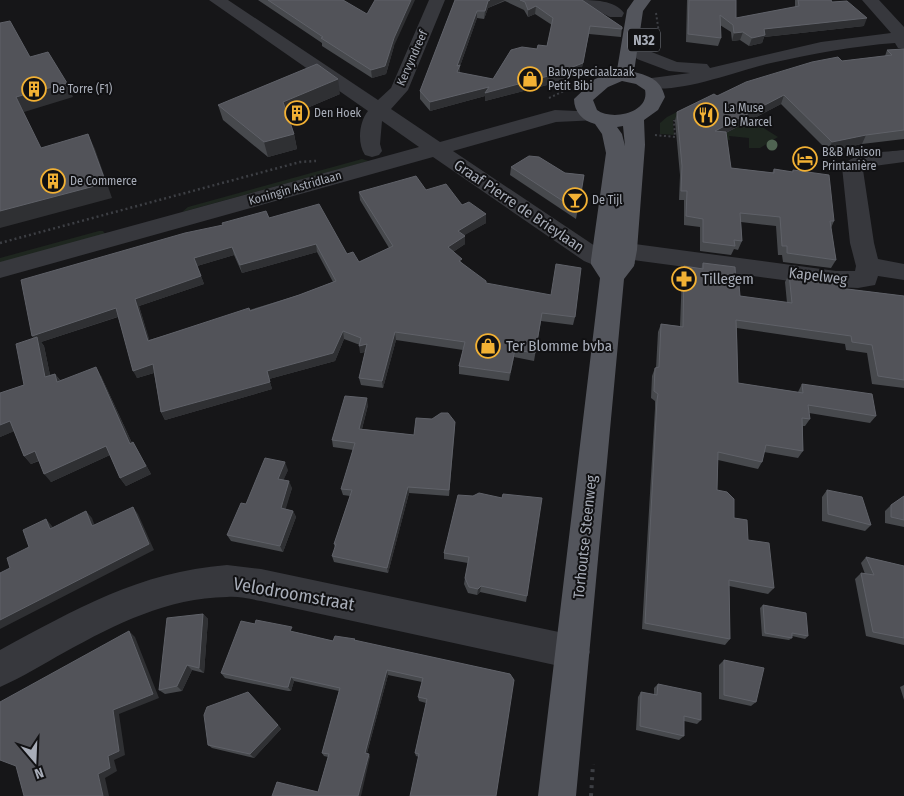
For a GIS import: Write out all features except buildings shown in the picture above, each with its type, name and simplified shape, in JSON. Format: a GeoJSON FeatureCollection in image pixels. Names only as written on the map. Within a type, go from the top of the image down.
{"type":"FeatureCollection","features":[{"type":"Feature","properties":{"kind":"main road","name":"N32"},"geometry":{"type":"LineString","coordinates":[[622,75],[626,70],[635,10],[643,1],[648,11],[642,55],[642,74],[655,88],[657,96],[654,102]]}},
{"type":"Feature","properties":{"kind":"main road"},"geometry":{"type":"LineString","coordinates":[[581,90],[610,77],[622,75],[648,81]]}},
{"type":"Feature","properties":{"kind":"main road","name":"Torhoutse Steenweg"},"geometry":{"type":"LineString","coordinates":[[557,796],[613,260],[616,152],[612,134],[584,106],[581,90]]}},
{"type":"Feature","properties":{"kind":"main road"},"geometry":{"type":"LineString","coordinates":[[597,118],[612,122],[634,120],[654,102]]}},
{"type":"Feature","properties":{"kind":"main road","name":"Torhoutse Steenweg"},"geometry":{"type":"LineString","coordinates":[[613,260],[635,145],[634,120]]}},
{"type":"Feature","properties":{"kind":"street"},"geometry":{"type":"LineString","coordinates":[[217,0],[378,111],[372,119],[371,147]]}},
{"type":"Feature","properties":{"kind":"street","name":"Kervyndreef"},"geometry":{"type":"LineString","coordinates":[[378,111],[399,90],[437,0]]}},
{"type":"Feature","properties":{"kind":"street"},"geometry":{"type":"LineString","coordinates":[[587,0],[616,13]]}},
{"type":"Feature","properties":{"kind":"street"},"geometry":{"type":"LineString","coordinates":[[642,55],[675,67],[693,69],[735,66],[825,45],[860,40],[903,39],[870,0]]}},
{"type":"Feature","properties":{"kind":"street"},"geometry":{"type":"LineString","coordinates":[[654,102],[674,96],[758,62]]}},
{"type":"Feature","properties":{"kind":"street"},"geometry":{"type":"LineString","coordinates":[[648,81],[687,80],[735,66]]}},
{"type":"Feature","properties":{"kind":"street","name":"Koningin Astridlaan"},"geometry":{"type":"LineString","coordinates":[[0,270],[371,147],[428,144],[581,90]]}},
{"type":"Feature","properties":{"kind":"street","name":"Graaf Pierre de Brieylaan"},"geometry":{"type":"LineString","coordinates":[[378,111],[613,260]]}},
{"type":"Feature","properties":{"kind":"street","name":"Koningin Astridlaan"},"geometry":{"type":"LineString","coordinates":[[0,252],[147,221],[428,144],[555,116],[597,118]]}},
{"type":"Feature","properties":{"kind":"street","name":"Kapelweg"},"geometry":{"type":"LineString","coordinates":[[613,260],[859,273],[862,243],[852,167],[870,160],[904,156]]}},
{"type":"Feature","properties":{"kind":"street"},"geometry":{"type":"LineString","coordinates":[[859,273],[904,272]]}},
{"type":"Feature","properties":{"kind":"street","name":"Velodroomstraat"},"geometry":{"type":"LineString","coordinates":[[0,669],[89,621],[135,600],[186,585],[227,581],[261,585],[573,652]]}},
{"type":"Feature","properties":{"kind":"path"},"geometry":{"type":"LineString","coordinates":[[541,101],[581,90]]}},
{"type":"Feature","properties":{"kind":"path"},"geometry":{"type":"LineString","coordinates":[[654,135],[675,137],[674,121],[682,117]]}},
{"type":"Feature","properties":{"kind":"path"},"geometry":{"type":"LineString","coordinates":[[0,243],[300,162],[322,160]]}},
{"type":"Feature","properties":{"kind":"shaded area"},"geometry":{"type":"Polygon","coordinates":[[[705,98],[709,100],[709,103],[673,120],[674,135],[660,134],[660,123],[667,117],[705,98]]]}},
{"type":"Feature","properties":{"kind":"shaded area"},"geometry":{"type":"Polygon","coordinates":[[[723,103],[778,137],[760,148],[749,148],[749,138],[729,136],[730,140],[723,139],[722,135],[745,123],[723,103]]]}},
{"type":"Feature","properties":{"kind":"shaded area"},"geometry":{"type":"Polygon","coordinates":[[[362,159],[369,161],[182,212],[188,207],[362,159]]]}},
{"type":"Feature","properties":{"kind":"shaded area"},"geometry":{"type":"Polygon","coordinates":[[[103,231],[105,234],[0,266],[0,258],[103,231]]]}},
{"type":"Feature","properties":{"kind":"place","name":"Babyspeciaalzaak Petit Bibi"},"geometry":{"type":"Point","coordinates":[530,79]}},
{"type":"Feature","properties":{"kind":"place","name":"De Torre (F1)"},"geometry":{"type":"Point","coordinates":[34,89]}},
{"type":"Feature","properties":{"kind":"place","name":"Den Hoek"},"geometry":{"type":"Point","coordinates":[297,113]}},
{"type":"Feature","properties":{"kind":"place","name":"La Muse De Marcel"},"geometry":{"type":"Point","coordinates":[706,115]}},
{"type":"Feature","properties":{"kind":"place","name":"B&B Maison Printanière"},"geometry":{"type":"Point","coordinates":[805,159]}},
{"type":"Feature","properties":{"kind":"place","name":"De Commerce"},"geometry":{"type":"Point","coordinates":[53,181]}},
{"type":"Feature","properties":{"kind":"place","name":"De Tijl"},"geometry":{"type":"Point","coordinates":[575,200]}},
{"type":"Feature","properties":{"kind":"place","name":"Tillegem"},"geometry":{"type":"Point","coordinates":[684,279]}},
{"type":"Feature","properties":{"kind":"place","name":"Ter Blomme bvba"},"geometry":{"type":"Point","coordinates":[488,346]}}]}
